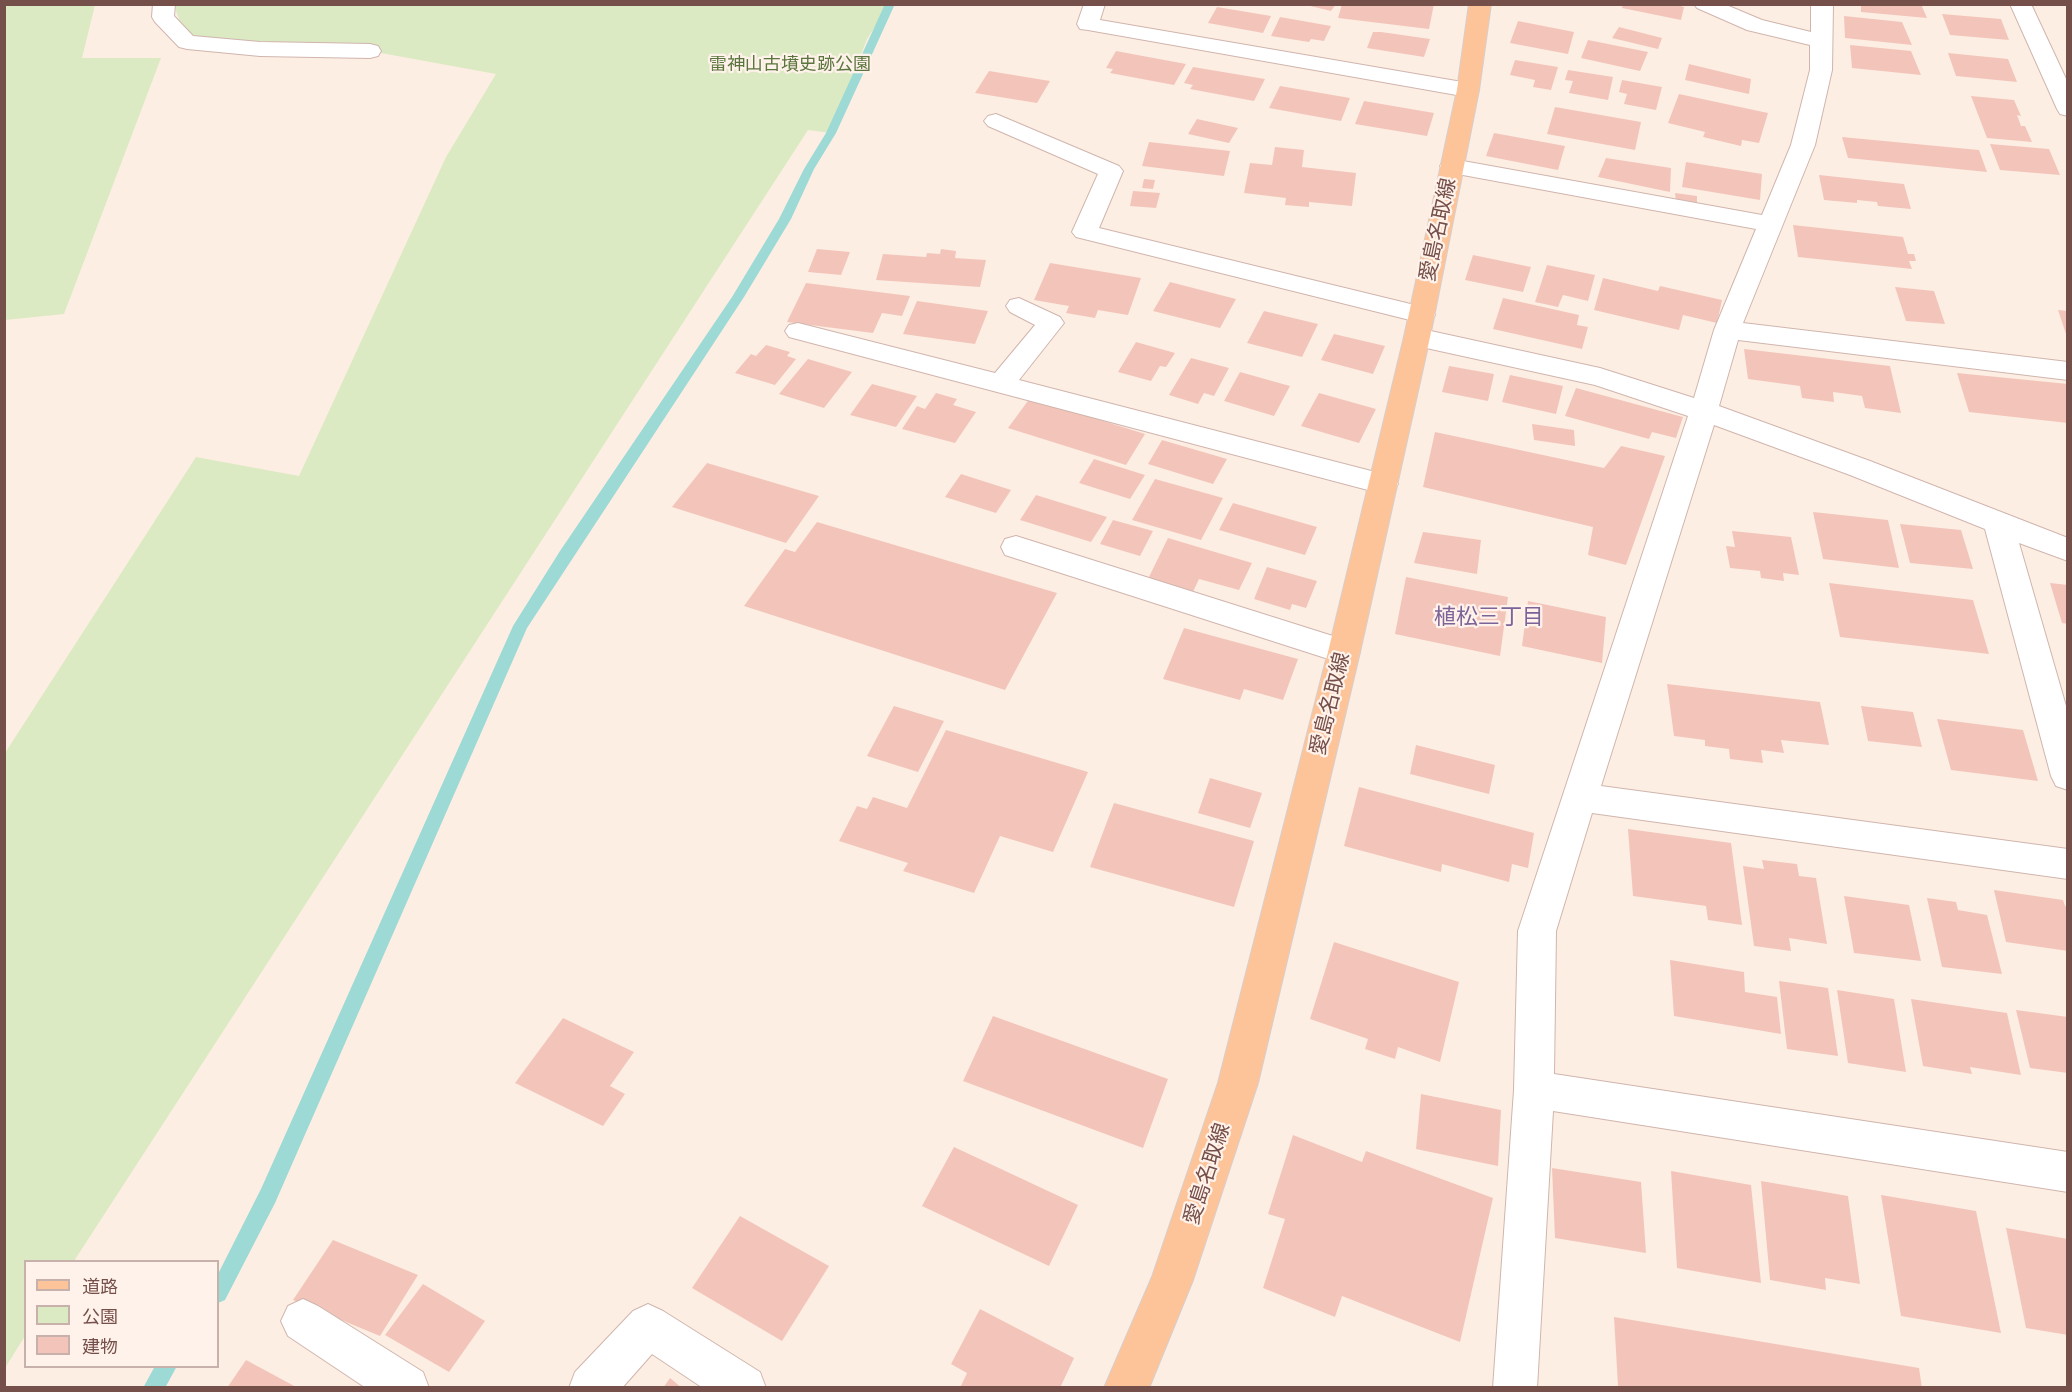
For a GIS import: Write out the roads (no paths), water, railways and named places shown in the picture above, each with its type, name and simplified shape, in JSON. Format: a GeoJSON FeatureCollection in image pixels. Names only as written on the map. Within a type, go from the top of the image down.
{"type":"FeatureCollection","features":[{"type":"Feature","properties":{"kind":"main road","name":"愛島名取線"},"geometry":{"type":"LineString","coordinates":[[1126,1388],[1172,1280],[1238,1083],[1344,652],[1420,326],[1468,90],[1480,4]]}},
{"type":"Feature","properties":{"kind":"street"},"geometry":{"type":"LineString","coordinates":[[164,4],[163,17],[187,42],[260,49],[370,51]]}},
{"type":"Feature","properties":{"kind":"street"},"geometry":{"type":"LineString","coordinates":[[1095,4],[1088,24],[1468,90]]}},
{"type":"Feature","properties":{"kind":"street"},"geometry":{"type":"LineString","coordinates":[[1704,4],[1755,25],[1822,41]]}},
{"type":"Feature","properties":{"kind":"street"},"geometry":{"type":"LineString","coordinates":[[1515,1388],[1534,1090],[1537,931],[1704,411],[1727,330],[1803,145],[1821,70],[1822,4]]}},
{"type":"Feature","properties":{"kind":"street"},"geometry":{"type":"LineString","coordinates":[[2020,4],[2067,109]]}},
{"type":"Feature","properties":{"kind":"street"},"geometry":{"type":"LineString","coordinates":[[996,121],[1111,171],[1085,232],[1600,377],[1704,411],[1860,468],[2067,550]]}},
{"type":"Feature","properties":{"kind":"street"},"geometry":{"type":"LineString","coordinates":[[1452,166],[1770,224]]}},
{"type":"Feature","properties":{"kind":"street"},"geometry":{"type":"LineString","coordinates":[[1001,384],[1051,322],[1019,306]]}},
{"type":"Feature","properties":{"kind":"street"},"geometry":{"type":"LineString","coordinates":[[1727,330],[2067,371]]}},
{"type":"Feature","properties":{"kind":"street"},"geometry":{"type":"LineString","coordinates":[[798,331],[1383,484]]}},
{"type":"Feature","properties":{"kind":"street"},"geometry":{"type":"LineString","coordinates":[[1999,524],[2067,776]]}},
{"type":"Feature","properties":{"kind":"street"},"geometry":{"type":"LineString","coordinates":[[1016,547],[1344,652]]}},
{"type":"Feature","properties":{"kind":"street"},"geometry":{"type":"LineString","coordinates":[[1581,797],[2067,864]]}},
{"type":"Feature","properties":{"kind":"street"},"geometry":{"type":"LineString","coordinates":[[1534,1090],[2067,1172]]}},
{"type":"Feature","properties":{"kind":"street"},"geometry":{"type":"LineString","coordinates":[[303,1321],[407,1388]]}},
{"type":"Feature","properties":{"kind":"street"},"geometry":{"type":"LineString","coordinates":[[591,1388],[648,1326],[744,1388]]}},
{"type":"Feature","properties":{"kind":"waterway"},"geometry":{"type":"LineString","coordinates":[[219,1291],[268,1196],[520,626],[738,297],[785,219],[809,169],[831,133],[890,4]]}},
{"type":"Feature","properties":{"kind":"waterway"},"geometry":{"type":"LineString","coordinates":[[153,1388],[166,1368]]}},
{"type":"Feature","properties":{"kind":"district","name":"植松三丁目"},"geometry":{"type":"Point","coordinates":[1489,618]}},
{"type":"Feature","properties":{"kind":"park label","name":"雷神山古墳史跡公園"},"geometry":{"type":"Point","coordinates":[790,65]}}]}
